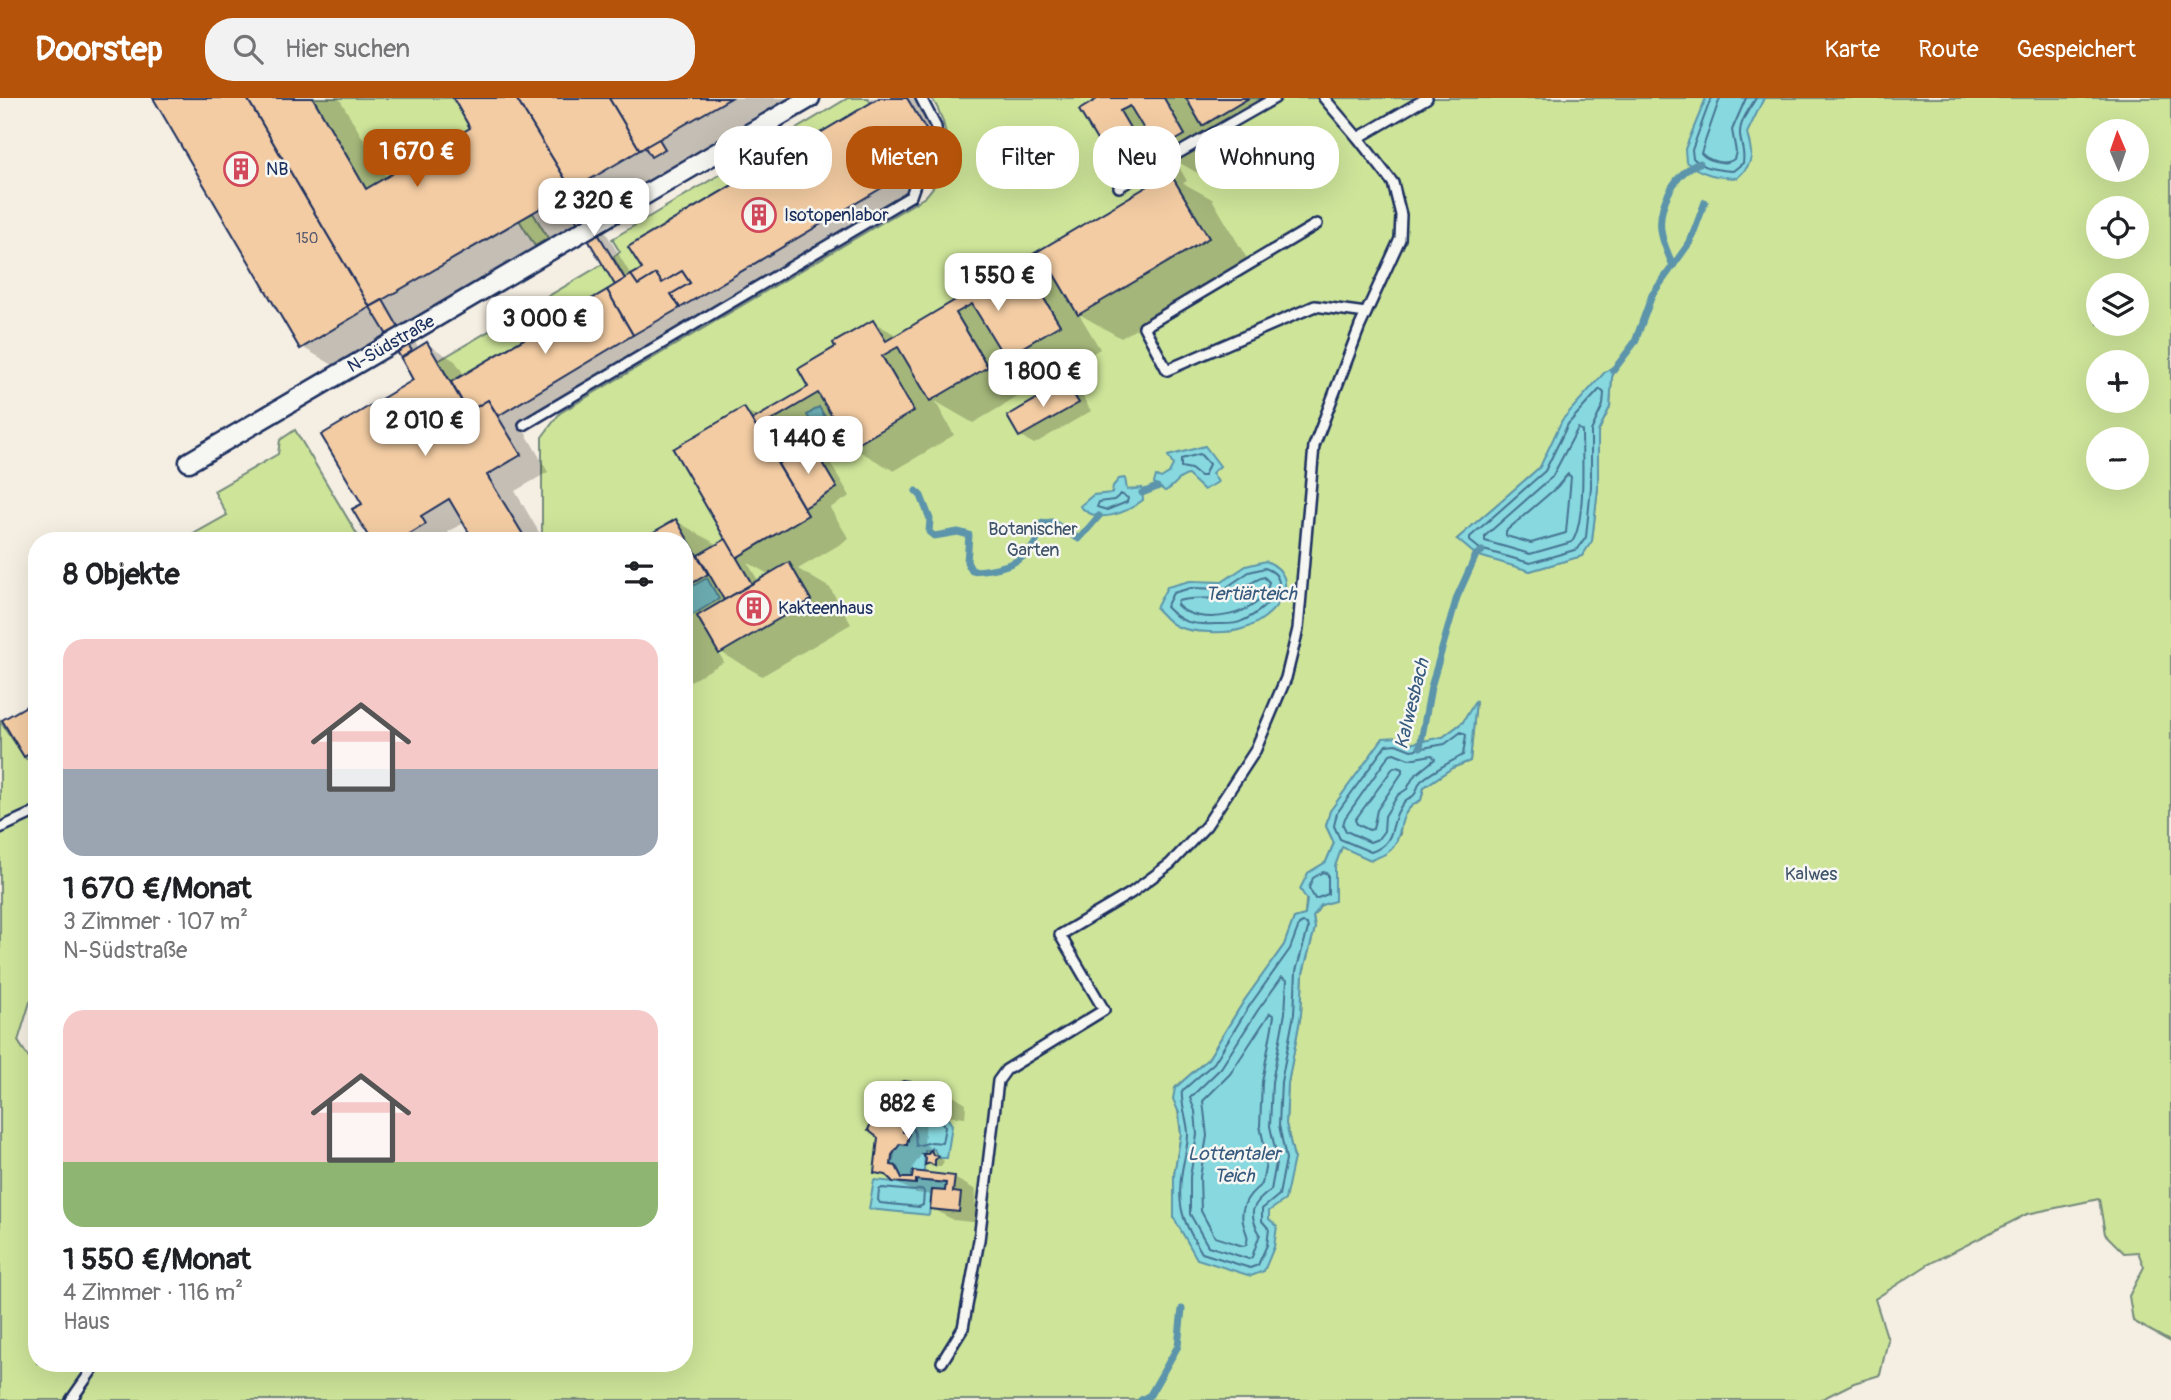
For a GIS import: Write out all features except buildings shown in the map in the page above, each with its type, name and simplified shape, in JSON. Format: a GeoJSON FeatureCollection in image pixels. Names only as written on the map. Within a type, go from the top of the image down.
{"type":"FeatureCollection","features":[{"type":"Feature","properties":{"kind":"street","name":"N-Südstraße"},"geometry":{"type":"LineString","coordinates":[[189,462],[810,98]]}},
{"type":"Feature","properties":{"kind":"lane"},"geometry":{"type":"LineString","coordinates":[[524,425],[911,196],[918,176],[930,165],[937,150],[936,127],[920,98]]}},
{"type":"Feature","properties":{"kind":"lane"},"geometry":{"type":"LineString","coordinates":[[1181,151],[1274,98]]}},
{"type":"Feature","properties":{"kind":"lane"},"geometry":{"type":"LineString","coordinates":[[942,1362],[963,1328],[979,1240],[998,1081],[1006,1070],[1104,1010],[1060,935],[1131,892],[1170,864],[1206,826],[1255,751],[1286,678],[1298,629],[1314,446],[1366,313],[1400,239],[1401,215],[1392,183],[1359,138],[1324,98]]}},
{"type":"Feature","properties":{"kind":"lane"},"geometry":{"type":"LineString","coordinates":[[1359,138],[1427,98]]}},
{"type":"Feature","properties":{"kind":"lane"},"geometry":{"type":"LineString","coordinates":[[1317,224],[1144,327],[1149,338],[1167,370],[1315,306],[1366,313]]}},
{"type":"Feature","properties":{"kind":"lane"},"geometry":{"type":"LineString","coordinates":[[0,828],[28,815]]}},
{"type":"Feature","properties":{"kind":"lane"},"geometry":{"type":"LineString","coordinates":[[71,1400],[91,1372]]}},
{"type":"Feature","properties":{"kind":"green space"},"geometry":{"type":"Polygon","coordinates":[[[313,98],[453,98],[470,128],[366,189],[313,98]]]}},
{"type":"Feature","properties":{"kind":"green space"},"geometry":{"type":"Polygon","coordinates":[[[848,98],[868,98],[871,103],[832,126],[801,126],[848,98]]]}},
{"type":"Feature","properties":{"kind":"green space"},"geometry":{"type":"Polygon","coordinates":[[[932,98],[2171,98],[2171,1342],[2133,1321],[2129,1296],[2144,1267],[2138,1252],[2124,1253],[2105,1234],[2099,1199],[2027,1214],[1929,1264],[1875,1299],[1888,1340],[1880,1375],[1854,1383],[1820,1400],[0,1400],[0,721],[26,759],[28,758],[28,1008],[18,1041],[28,1057],[28,1372],[693,1372],[693,532],[542,532],[542,437],[560,413],[925,197],[932,189],[962,189],[962,126],[944,126],[932,98]],[[1617,364],[1540,467],[1457,539],[1530,571],[1582,556],[1592,540],[1598,488],[1598,432],[1610,407],[1612,377],[1617,364]],[[1476,702],[1463,722],[1443,737],[1409,744],[1399,737],[1330,811],[1326,826],[1334,843],[1326,862],[1308,873],[1305,915],[1294,918],[1284,945],[1244,1001],[1208,1059],[1175,1088],[1181,1134],[1174,1175],[1269,1219],[1269,1211],[1294,1158],[1286,1124],[1288,1083],[1301,1014],[1303,973],[1315,928],[1313,917],[1321,905],[1335,900],[1335,866],[1342,846],[1371,860],[1400,835],[1405,814],[1421,800],[1424,787],[1452,768],[1470,761],[1476,702]]]}},
{"type":"Feature","properties":{"kind":"green space"},"geometry":{"type":"Polygon","coordinates":[[[714,178],[714,189],[725,189],[629,246],[642,269],[625,279],[613,257],[620,252],[612,239],[714,178]]]}},
{"type":"Feature","properties":{"kind":"green space"},"geometry":{"type":"Polygon","coordinates":[[[533,213],[548,238],[535,246],[519,220],[533,213]]]}},
{"type":"Feature","properties":{"kind":"green space"},"geometry":{"type":"Polygon","coordinates":[[[603,264],[615,285],[451,382],[438,361],[603,264]]]}},
{"type":"Feature","properties":{"kind":"green space"},"geometry":{"type":"Polygon","coordinates":[[[295,430],[356,532],[197,532],[227,515],[214,491],[278,454],[280,440],[295,430]]]}},
{"type":"Feature","properties":{"kind":"water"},"geometry":{"type":"Polygon","coordinates":[[[1706,98],[1764,98],[1747,133],[1750,163],[1737,178],[1710,174],[1686,162],[1685,149],[1706,98]]]}},
{"type":"Feature","properties":{"kind":"water"},"geometry":{"type":"Polygon","coordinates":[[[1618,363],[1612,377],[1610,407],[1598,432],[1598,488],[1592,541],[1582,556],[1530,571],[1476,555],[1457,539],[1540,467],[1562,420],[1604,373],[1618,363]]]}},
{"type":"Feature","properties":{"kind":"water"},"geometry":{"type":"Polygon","coordinates":[[[819,407],[846,451],[834,459],[807,415],[819,407]]]}},
{"type":"Feature","properties":{"kind":"water"},"geometry":{"type":"Polygon","coordinates":[[[1205,446],[1220,466],[1212,473],[1218,482],[1204,490],[1188,475],[1165,491],[1154,483],[1156,476],[1161,478],[1169,473],[1173,465],[1168,456],[1205,446]]]}},
{"type":"Feature","properties":{"kind":"water"},"geometry":{"type":"Polygon","coordinates":[[[1125,478],[1127,490],[1142,488],[1143,500],[1136,505],[1120,513],[1103,516],[1087,512],[1080,506],[1093,495],[1112,493],[1113,486],[1119,479],[1125,478]]]}},
{"type":"Feature","properties":{"kind":"water","name":"Tertiärteich"},"geometry":{"type":"Polygon","coordinates":[[[1266,561],[1278,569],[1284,578],[1285,588],[1274,609],[1253,625],[1227,632],[1191,630],[1173,625],[1156,608],[1167,587],[1190,581],[1222,582],[1246,566],[1266,561]]]}},
{"type":"Feature","properties":{"kind":"water"},"geometry":{"type":"Polygon","coordinates":[[[707,578],[719,599],[693,615],[693,586],[707,578]]]}},
{"type":"Feature","properties":{"kind":"water","name":"Lottentaler Teich"},"geometry":{"type":"Polygon","coordinates":[[[1476,700],[1470,761],[1452,768],[1424,787],[1421,800],[1406,812],[1397,840],[1386,853],[1371,860],[1342,847],[1335,866],[1335,901],[1321,905],[1313,917],[1315,928],[1303,973],[1301,1014],[1288,1083],[1286,1124],[1294,1158],[1285,1200],[1269,1211],[1269,1219],[1277,1226],[1274,1247],[1264,1271],[1251,1276],[1197,1259],[1174,1218],[1174,1175],[1181,1134],[1179,1113],[1173,1099],[1175,1088],[1208,1059],[1244,1001],[1284,945],[1294,918],[1305,915],[1307,900],[1300,889],[1308,873],[1326,862],[1334,843],[1326,826],[1330,811],[1383,738],[1399,737],[1409,744],[1443,737],[1463,722],[1476,700]]]}},
{"type":"Feature","properties":{"kind":"water"},"geometry":{"type":"Polygon","coordinates":[[[913,1091],[931,1093],[931,1100],[922,1100],[921,1110],[941,1108],[952,1125],[947,1158],[938,1158],[934,1149],[925,1151],[924,1172],[912,1178],[902,1178],[891,1165],[897,1143],[907,1144],[909,1133],[903,1132],[905,1116],[893,1115],[903,1094],[913,1091]]]}},
{"type":"Feature","properties":{"kind":"water"},"geometry":{"type":"Polygon","coordinates":[[[874,1180],[915,1184],[916,1180],[946,1183],[945,1191],[932,1190],[929,1215],[869,1209],[874,1180]]]}},
{"type":"Feature","properties":{"kind":"waterway","name":"Kalwesbach"},"geometry":{"type":"LineString","coordinates":[[1673,266],[1662,235],[1662,210],[1676,181],[1683,173],[1700,163]]}},
{"type":"Feature","properties":{"kind":"waterway","name":"Kalwesbach"},"geometry":{"type":"LineString","coordinates":[[1613,371],[1635,342],[1652,295],[1690,242],[1705,202]]}},
{"type":"Feature","properties":{"kind":"waterway"},"geometry":{"type":"LineString","coordinates":[[1142,493],[1157,487]]}},
{"type":"Feature","properties":{"kind":"waterway"},"geometry":{"type":"LineString","coordinates":[[916,491],[921,496],[930,519],[929,532],[934,536],[958,532],[969,535],[967,562],[972,571],[997,568],[1022,557],[1035,543],[1042,523],[1052,522],[1079,539],[1099,516]]}},
{"type":"Feature","properties":{"kind":"waterway","name":"Kalwesbach"},"geometry":{"type":"LineString","coordinates":[[1420,747],[1431,687],[1457,597],[1476,555],[1482,551]]}},
{"type":"Feature","properties":{"kind":"waterway","name":"Kalwesbach"},"geometry":{"type":"LineString","coordinates":[[1141,1400],[1150,1395],[1178,1346],[1182,1309]]}},
{"type":"Feature","properties":{"kind":"place","name":"NB"},"geometry":{"type":"Point","coordinates":[241,169]}},
{"type":"Feature","properties":{"kind":"place","name":"Isotopenlabor"},"geometry":{"type":"Point","coordinates":[759,215]}},
{"type":"Feature","properties":{"kind":"place","name":"Kakteenhaus"},"geometry":{"type":"Point","coordinates":[754,608]}},
{"type":"Feature","properties":{"kind":"park label","name":"Botanischer Garten"},"geometry":{"type":"Point","coordinates":[1033,539]}},
{"type":"Feature","properties":{"kind":"park label","name":"Kalwes"},"geometry":{"type":"Point","coordinates":[1811,874]}}]}
